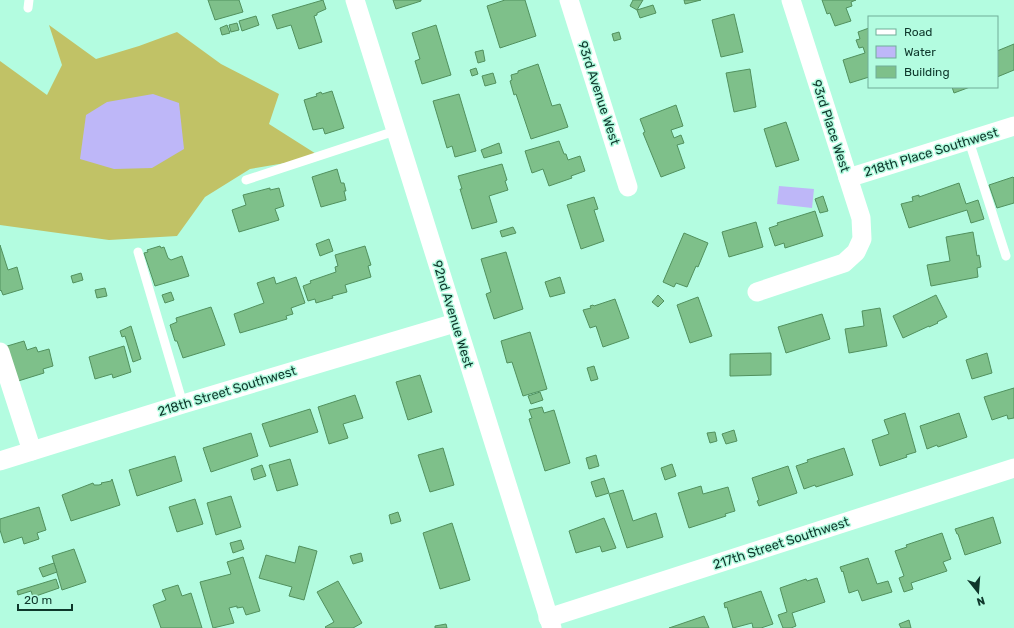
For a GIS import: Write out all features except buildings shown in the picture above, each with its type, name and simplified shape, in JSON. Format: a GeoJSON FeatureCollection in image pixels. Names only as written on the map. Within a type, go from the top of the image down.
{"type":"FeatureCollection","features":[{"type":"Feature","properties":{"kind":"street","name":"92nd Avenue West"},"geometry":{"type":"LineString","coordinates":[[355,0],[550,623]]}},
{"type":"Feature","properties":{"kind":"street","name":"93rd Avenue West"},"geometry":{"type":"LineString","coordinates":[[569,0],[628,187]]}},
{"type":"Feature","properties":{"kind":"street","name":"93rd Place West"},"geometry":{"type":"LineString","coordinates":[[757,292],[844,263],[856,252],[862,239],[861,218],[791,0]]}},
{"type":"Feature","properties":{"kind":"street","name":"218th Place Southwest"},"geometry":{"type":"LineString","coordinates":[[848,178],[1014,126]]}},
{"type":"Feature","properties":{"kind":"street","name":"218th Street Southwest"},"geometry":{"type":"LineString","coordinates":[[0,461],[183,404],[455,323]]}},
{"type":"Feature","properties":{"kind":"street"},"geometry":{"type":"LineString","coordinates":[[0,352],[32,451]]}},
{"type":"Feature","properties":{"kind":"street","name":"217th Street Southwest"},"geometry":{"type":"LineString","coordinates":[[550,623],[1014,468]]}},
{"type":"Feature","properties":{"kind":"lane"},"geometry":{"type":"LineString","coordinates":[[246,180],[395,131]]}},
{"type":"Feature","properties":{"kind":"lane"},"geometry":{"type":"LineString","coordinates":[[969,140],[1006,256]]}},
{"type":"Feature","properties":{"kind":"lane"},"geometry":{"type":"LineString","coordinates":[[138,252],[183,404]]}},
{"type":"Feature","properties":{"kind":"shaded area"},"geometry":{"type":"Polygon","coordinates":[[[49,25],[96,59],[139,46],[177,32],[221,64],[279,94],[269,124],[321,157],[250,169],[205,197],[177,236],[109,240],[0,225],[0,61],[47,95],[62,65],[49,25]]]}},
{"type":"Feature","properties":{"kind":"water"},"geometry":{"type":"Polygon","coordinates":[[[153,94],[179,103],[184,149],[152,168],[114,169],[80,159],[86,115],[107,102],[153,94]]]}},
{"type":"Feature","properties":{"kind":"water"},"geometry":{"type":"Polygon","coordinates":[[[779,186],[814,189],[812,208],[777,204],[779,186]]]}}]}
